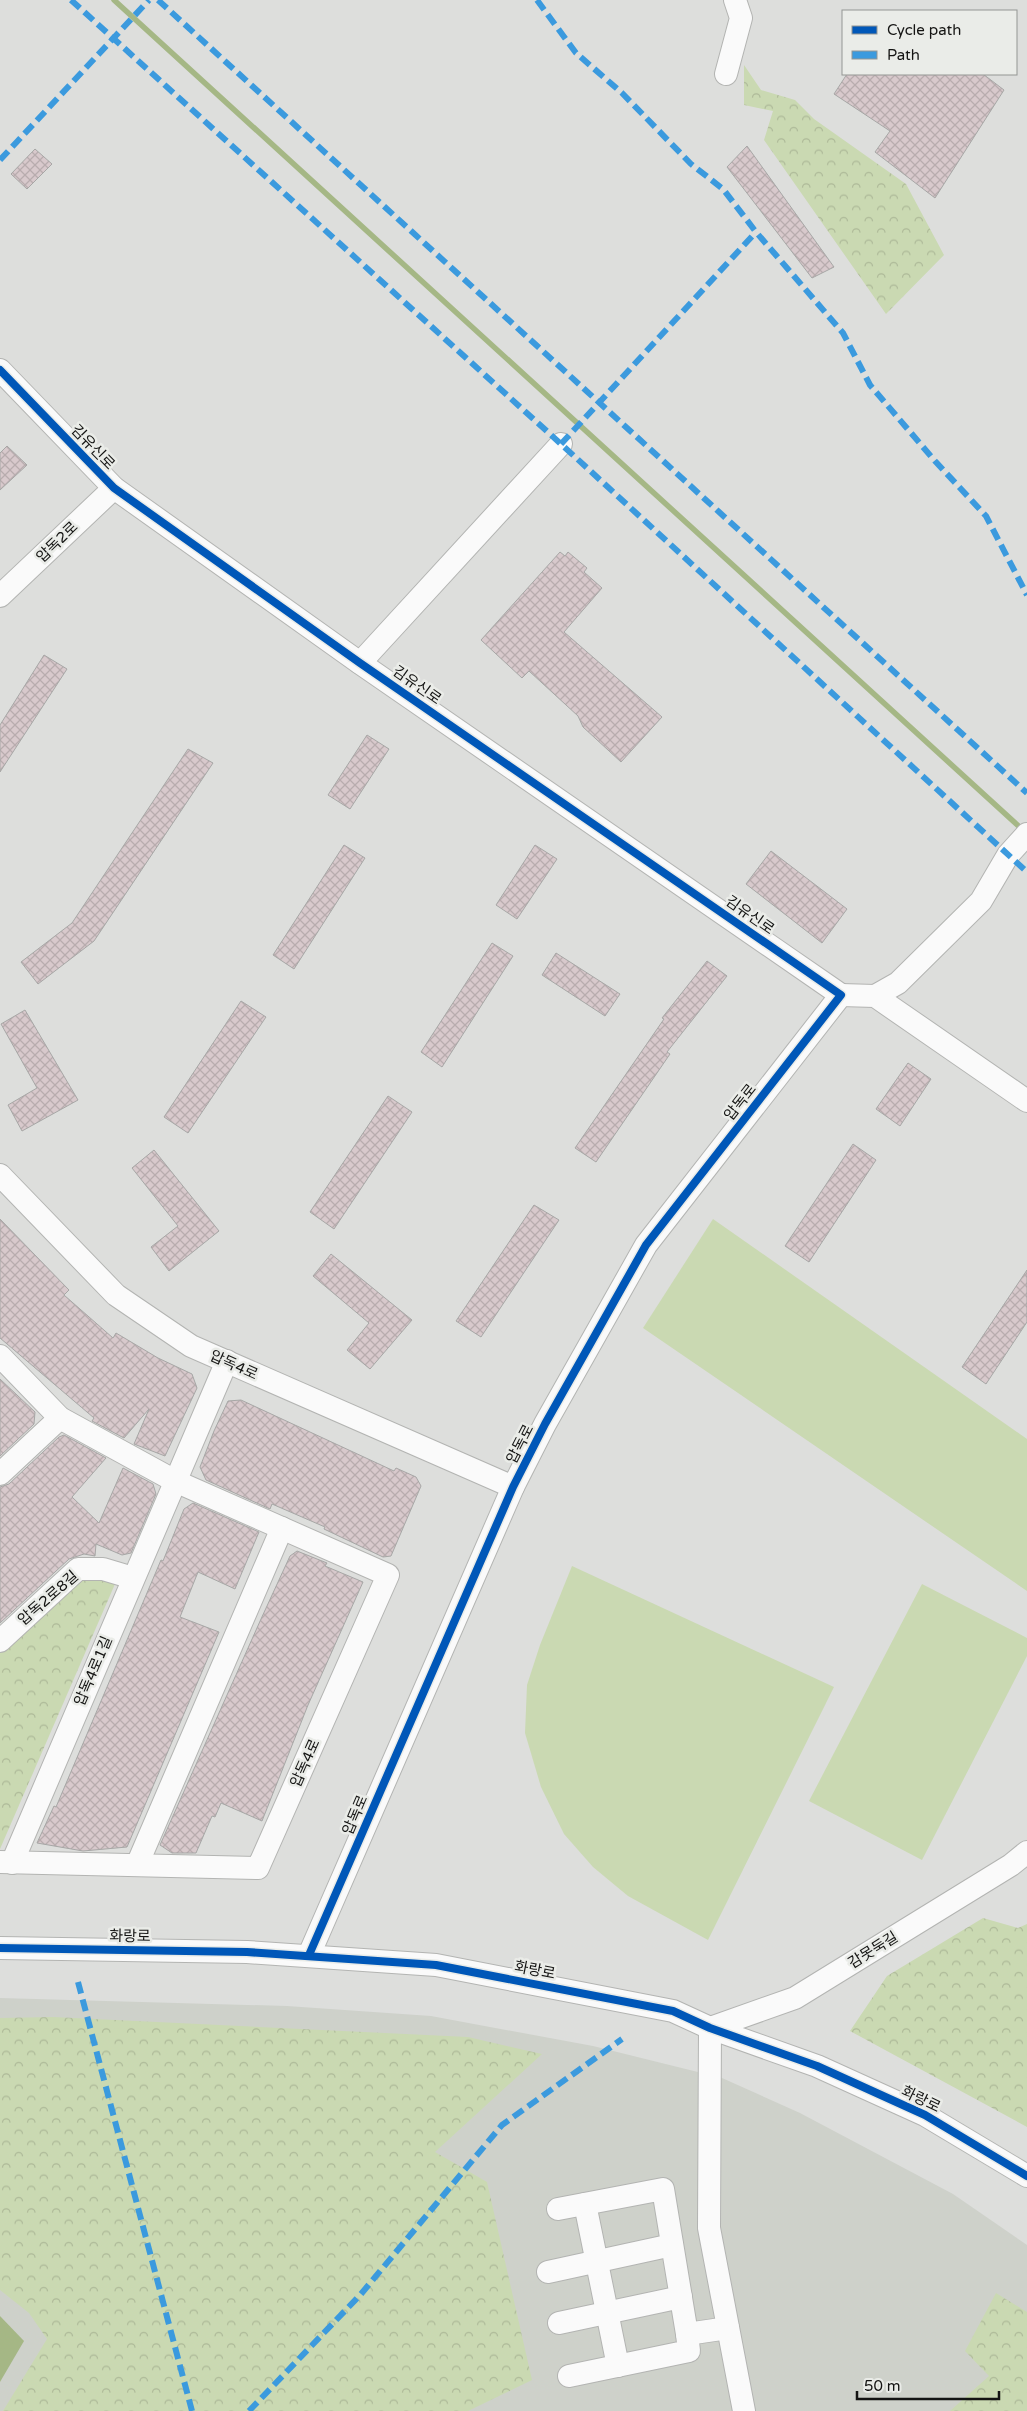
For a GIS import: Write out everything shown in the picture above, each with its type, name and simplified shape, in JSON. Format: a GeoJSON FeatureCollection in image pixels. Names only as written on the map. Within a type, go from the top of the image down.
{"type":"FeatureCollection","features":[{"type":"Feature","properties":{"kind":"street"},"geometry":{"type":"LineString","coordinates":[[726,74],[741,18],[734,0]]}},
{"type":"Feature","properties":{"kind":"street","name":"김유신로"},"geometry":{"type":"LineString","coordinates":[[0,370],[114,488],[360,663],[841,995]]}},
{"type":"Feature","properties":{"kind":"street"},"geometry":{"type":"LineString","coordinates":[[360,663],[561,444]]}},
{"type":"Feature","properties":{"kind":"street","name":"압독2로"},"geometry":{"type":"LineString","coordinates":[[0,596],[114,488]]}},
{"type":"Feature","properties":{"kind":"street"},"geometry":{"type":"LineString","coordinates":[[841,995],[875,996],[898,983],[981,901],[1008,855],[1023,839]]}},
{"type":"Feature","properties":{"kind":"street","name":"압독로"},"geometry":{"type":"LineString","coordinates":[[310,1955],[513,1488],[545,1424],[646,1245],[841,995]]}},
{"type":"Feature","properties":{"kind":"street"},"geometry":{"type":"LineString","coordinates":[[875,996],[1027,1101]]}},
{"type":"Feature","properties":{"kind":"street","name":"압독4로"},"geometry":{"type":"LineString","coordinates":[[0,1175],[116,1295],[191,1346],[513,1488]]}},
{"type":"Feature","properties":{"kind":"street"},"geometry":{"type":"LineString","coordinates":[[0,1356],[60,1418],[175,1481],[282,1528],[137,1865],[6,1863]]}},
{"type":"Feature","properties":{"kind":"street","name":"압독4로1길"},"geometry":{"type":"LineString","coordinates":[[6,1863],[227,1362]]}},
{"type":"Feature","properties":{"kind":"street"},"geometry":{"type":"LineString","coordinates":[[0,1474],[60,1418]]}},
{"type":"Feature","properties":{"kind":"street","name":"압독4로"},"geometry":{"type":"LineString","coordinates":[[137,1865],[258,1868],[388,1575],[282,1528]]}},
{"type":"Feature","properties":{"kind":"street","name":"압독2로8길"},"geometry":{"type":"LineString","coordinates":[[0,1641],[78,1569],[102,1569],[132,1578]]}},
{"type":"Feature","properties":{"kind":"street","name":"감못둑길"},"geometry":{"type":"LineString","coordinates":[[710,2028],[795,1998],[1011,1865],[1027,1852]]}},
{"type":"Feature","properties":{"kind":"street","name":"화랑로"},"geometry":{"type":"LineString","coordinates":[[0,1948],[310,1955],[445,1967],[673,2011],[710,2028],[817,2066],[925,2115],[1027,2176]]}},
{"type":"Feature","properties":{"kind":"street"},"geometry":{"type":"LineString","coordinates":[[710,2028],[709,2228],[744,2411]]}},
{"type":"Feature","properties":{"kind":"street"},"geometry":{"type":"LineString","coordinates":[[558,2209],[663,2189],[689,2351],[569,2376]]}},
{"type":"Feature","properties":{"kind":"street"},"geometry":{"type":"LineString","coordinates":[[585,2204],[618,2366]]}},
{"type":"Feature","properties":{"kind":"street"},"geometry":{"type":"LineString","coordinates":[[548,2272],[672,2246]]}},
{"type":"Feature","properties":{"kind":"street"},"geometry":{"type":"LineString","coordinates":[[559,2323],[681,2297]]}},
{"type":"Feature","properties":{"kind":"street"},"geometry":{"type":"LineString","coordinates":[[687,2334],[728,2328]]}},
{"type":"Feature","properties":{"kind":"shaded area"},"geometry":{"type":"Polygon","coordinates":[[[0,1998],[287,2006],[431,2016],[593,2046],[722,2078],[800,2113],[953,2194],[1027,2245],[1027,2411],[0,2411],[0,1998]]]}},
{"type":"Feature","properties":{"kind":"shaded area"},"geometry":{"type":"Polygon","coordinates":[[[0,2316],[24,2341],[0,2382],[0,2316]]]}},
{"type":"Feature","properties":{"kind":"green space"},"geometry":{"type":"Polygon","coordinates":[[[744,65],[761,90],[795,100],[814,119],[906,184],[944,255],[886,314],[764,140],[773,111],[744,105],[744,65]]]}},
{"type":"Feature","properties":{"kind":"green space"},"geometry":{"type":"Polygon","coordinates":[[[713,1219],[1027,1439],[1027,1591],[643,1328],[713,1219]]]}},
{"type":"Feature","properties":{"kind":"green space"},"geometry":{"type":"Polygon","coordinates":[[[572,1566],[834,1687],[708,1940],[628,1896],[593,1867],[564,1834],[541,1787],[525,1733],[527,1685],[540,1645],[572,1566]]]}},
{"type":"Feature","properties":{"kind":"green space"},"geometry":{"type":"Polygon","coordinates":[[[85,1575],[115,1584],[0,1849],[0,1653],[85,1575]]]}},
{"type":"Feature","properties":{"kind":"green space"},"geometry":{"type":"Polygon","coordinates":[[[922,1584],[1027,1638],[1027,1656],[922,1860],[809,1801],[922,1584]]]}},
{"type":"Feature","properties":{"kind":"green space"},"geometry":{"type":"Polygon","coordinates":[[[983,1918],[1018,1928],[1027,1924],[1027,2127],[850,2031],[887,1976],[983,1918]]]}},
{"type":"Feature","properties":{"kind":"green space"},"geometry":{"type":"Polygon","coordinates":[[[53,2017],[468,2037],[542,2054],[435,2152],[487,2182],[532,2380],[468,2411],[3,2411],[47,2339],[29,2313],[0,2290],[0,2018],[53,2017]]]}},
{"type":"Feature","properties":{"kind":"green space"},"geometry":{"type":"Polygon","coordinates":[[[996,2293],[1027,2312],[1027,2411],[950,2411],[989,2376],[965,2351],[996,2293]]]}},
{"type":"Feature","properties":{"kind":"building"},"geometry":{"type":"Polygon","coordinates":[[[846,75],[984,75],[1004,90],[935,198],[875,152],[890,131],[834,94],[846,75]]]}},
{"type":"Feature","properties":{"kind":"building"},"geometry":{"type":"Polygon","coordinates":[[[747,146],[834,267],[812,278],[727,167],[747,146]]]}},
{"type":"Feature","properties":{"kind":"building"},"geometry":{"type":"Polygon","coordinates":[[[35,149],[52,164],[27,189],[11,174],[35,149]]]}},
{"type":"Feature","properties":{"kind":"building"},"geometry":{"type":"Polygon","coordinates":[[[7,446],[27,465],[0,490],[0,453],[7,446]]]}},
{"type":"Feature","properties":{"kind":"building"},"geometry":{"type":"Polygon","coordinates":[[[560,552],[565,556],[568,552],[587,568],[584,572],[602,588],[564,632],[662,717],[621,762],[583,727],[578,716],[529,671],[522,678],[481,640],[560,552]]]}},
{"type":"Feature","properties":{"kind":"building"},"geometry":{"type":"Polygon","coordinates":[[[44,655],[67,669],[0,772],[0,725],[44,655]]]}},
{"type":"Feature","properties":{"kind":"building"},"geometry":{"type":"Polygon","coordinates":[[[367,735],[389,749],[350,809],[328,795],[367,735]]]}},
{"type":"Feature","properties":{"kind":"building"},"geometry":{"type":"Polygon","coordinates":[[[188,749],[213,763],[94,941],[38,984],[21,962],[72,923],[188,749]]]}},
{"type":"Feature","properties":{"kind":"building"},"geometry":{"type":"Polygon","coordinates":[[[344,845],[365,858],[294,969],[273,955],[344,845]]]}},
{"type":"Feature","properties":{"kind":"building"},"geometry":{"type":"Polygon","coordinates":[[[535,845],[557,859],[517,919],[496,905],[535,845]]]}},
{"type":"Feature","properties":{"kind":"building"},"geometry":{"type":"Polygon","coordinates":[[[771,851],[847,909],[822,943],[746,884],[771,851]]]}},
{"type":"Feature","properties":{"kind":"building"},"geometry":{"type":"Polygon","coordinates":[[[492,943],[513,956],[442,1067],[421,1052],[492,943]]]}},
{"type":"Feature","properties":{"kind":"building"},"geometry":{"type":"Polygon","coordinates":[[[556,953],[620,994],[605,1016],[542,975],[556,953]]]}},
{"type":"Feature","properties":{"kind":"building"},"geometry":{"type":"Polygon","coordinates":[[[707,961],[727,976],[667,1052],[670,1054],[596,1162],[575,1148],[664,1019],[662,1018],[707,961]]]}},
{"type":"Feature","properties":{"kind":"building"},"geometry":{"type":"Polygon","coordinates":[[[241,1001],[266,1017],[188,1133],[164,1117],[241,1001]]]}},
{"type":"Feature","properties":{"kind":"building"},"geometry":{"type":"Polygon","coordinates":[[[25,1010],[78,1100],[22,1131],[8,1105],[37,1088],[1,1024],[25,1010]]]}},
{"type":"Feature","properties":{"kind":"building"},"geometry":{"type":"Polygon","coordinates":[[[908,1063],[931,1079],[900,1126],[876,1109],[908,1063]]]}},
{"type":"Feature","properties":{"kind":"building"},"geometry":{"type":"Polygon","coordinates":[[[388,1096],[412,1112],[334,1229],[310,1212],[388,1096]]]}},
{"type":"Feature","properties":{"kind":"building"},"geometry":{"type":"Polygon","coordinates":[[[853,1144],[876,1160],[809,1262],[785,1246],[853,1144]]]}},
{"type":"Feature","properties":{"kind":"building"},"geometry":{"type":"Polygon","coordinates":[[[154,1150],[219,1231],[169,1271],[151,1247],[178,1226],[132,1168],[154,1150]]]}},
{"type":"Feature","properties":{"kind":"building"},"geometry":{"type":"Polygon","coordinates":[[[534,1205],[559,1220],[481,1337],[456,1321],[534,1205]]]}},
{"type":"Feature","properties":{"kind":"building"},"geometry":{"type":"Polygon","coordinates":[[[0,1219],[69,1290],[64,1295],[113,1338],[116,1333],[158,1358],[192,1374],[197,1388],[165,1456],[134,1444],[149,1409],[124,1438],[92,1421],[94,1418],[0,1338],[0,1219]]]}},
{"type":"Feature","properties":{"kind":"building"},"geometry":{"type":"Polygon","coordinates":[[[331,1254],[412,1320],[370,1369],[347,1350],[369,1323],[313,1276],[331,1254]]]}},
{"type":"Feature","properties":{"kind":"building"},"geometry":{"type":"Polygon","coordinates":[[[1027,1270],[1027,1322],[986,1384],[962,1367],[1027,1270]]]}},
{"type":"Feature","properties":{"kind":"building"},"geometry":{"type":"Polygon","coordinates":[[[0,1379],[35,1412],[34,1424],[0,1456],[0,1379]]]}},
{"type":"Feature","properties":{"kind":"building"},"geometry":{"type":"Polygon","coordinates":[[[241,1400],[394,1471],[396,1468],[416,1477],[421,1486],[391,1556],[383,1557],[324,1529],[325,1527],[272,1504],[270,1509],[206,1480],[200,1467],[214,1431],[228,1401],[241,1400]]]}},
{"type":"Feature","properties":{"kind":"building"},"geometry":{"type":"Polygon","coordinates":[[[64,1435],[106,1458],[72,1497],[99,1523],[123,1468],[153,1484],[156,1494],[131,1553],[122,1555],[96,1544],[95,1556],[84,1554],[69,1559],[0,1623],[0,1487],[9,1484],[59,1437],[64,1435]]]}},
{"type":"Feature","properties":{"kind":"building"},"geometry":{"type":"Polygon","coordinates":[[[193,1503],[259,1532],[235,1589],[198,1572],[180,1617],[219,1632],[127,1847],[83,1851],[37,1843],[54,1806],[56,1807],[184,1509],[193,1503]]]}},
{"type":"Feature","properties":{"kind":"building"},"geometry":{"type":"Polygon","coordinates":[[[297,1551],[327,1563],[325,1566],[363,1582],[308,1705],[262,1821],[221,1803],[215,1817],[212,1816],[196,1853],[172,1853],[160,1845],[290,1556],[297,1551]]]}},
{"type":"Feature","properties":{"kind":"waterway"},"geometry":{"type":"LineString","coordinates":[[114,0],[1024,831]]}},
{"type":"Feature","properties":{"kind":"marked path"},"geometry":{"type":"LineString","coordinates":[[71,0],[561,444],[1027,872]]}},
{"type":"Feature","properties":{"kind":"marked path"},"geometry":{"type":"LineString","coordinates":[[0,160],[149,0]]}},
{"type":"Feature","properties":{"kind":"marked path"},"geometry":{"type":"LineString","coordinates":[[158,0],[1027,793]]}},
{"type":"Feature","properties":{"kind":"marked path"},"geometry":{"type":"LineString","coordinates":[[537,0],[576,53],[622,93],[691,164],[723,189],[756,232],[843,333],[870,385],[935,461],[986,516],[1027,595]]}},
{"type":"Feature","properties":{"kind":"marked path"},"geometry":{"type":"LineString","coordinates":[[561,444],[756,232]]}},
{"type":"Feature","properties":{"kind":"marked path"},"geometry":{"type":"LineString","coordinates":[[78,1982],[192,2411]]}},
{"type":"Feature","properties":{"kind":"marked path"},"geometry":{"type":"LineString","coordinates":[[249,2411],[361,2294],[502,2125],[622,2039]]}},
{"type":"Feature","properties":{"kind":"cycle path"},"geometry":{"type":"LineString","coordinates":[[0,370],[114,488],[360,663],[841,995],[646,1245],[545,1424],[513,1487],[309,1955]]}},
{"type":"Feature","properties":{"kind":"cycle path"},"geometry":{"type":"LineString","coordinates":[[0,1948],[247,1952],[436,1965],[673,2011],[710,2028],[817,2066],[925,2115],[1027,2176]]}}]}
